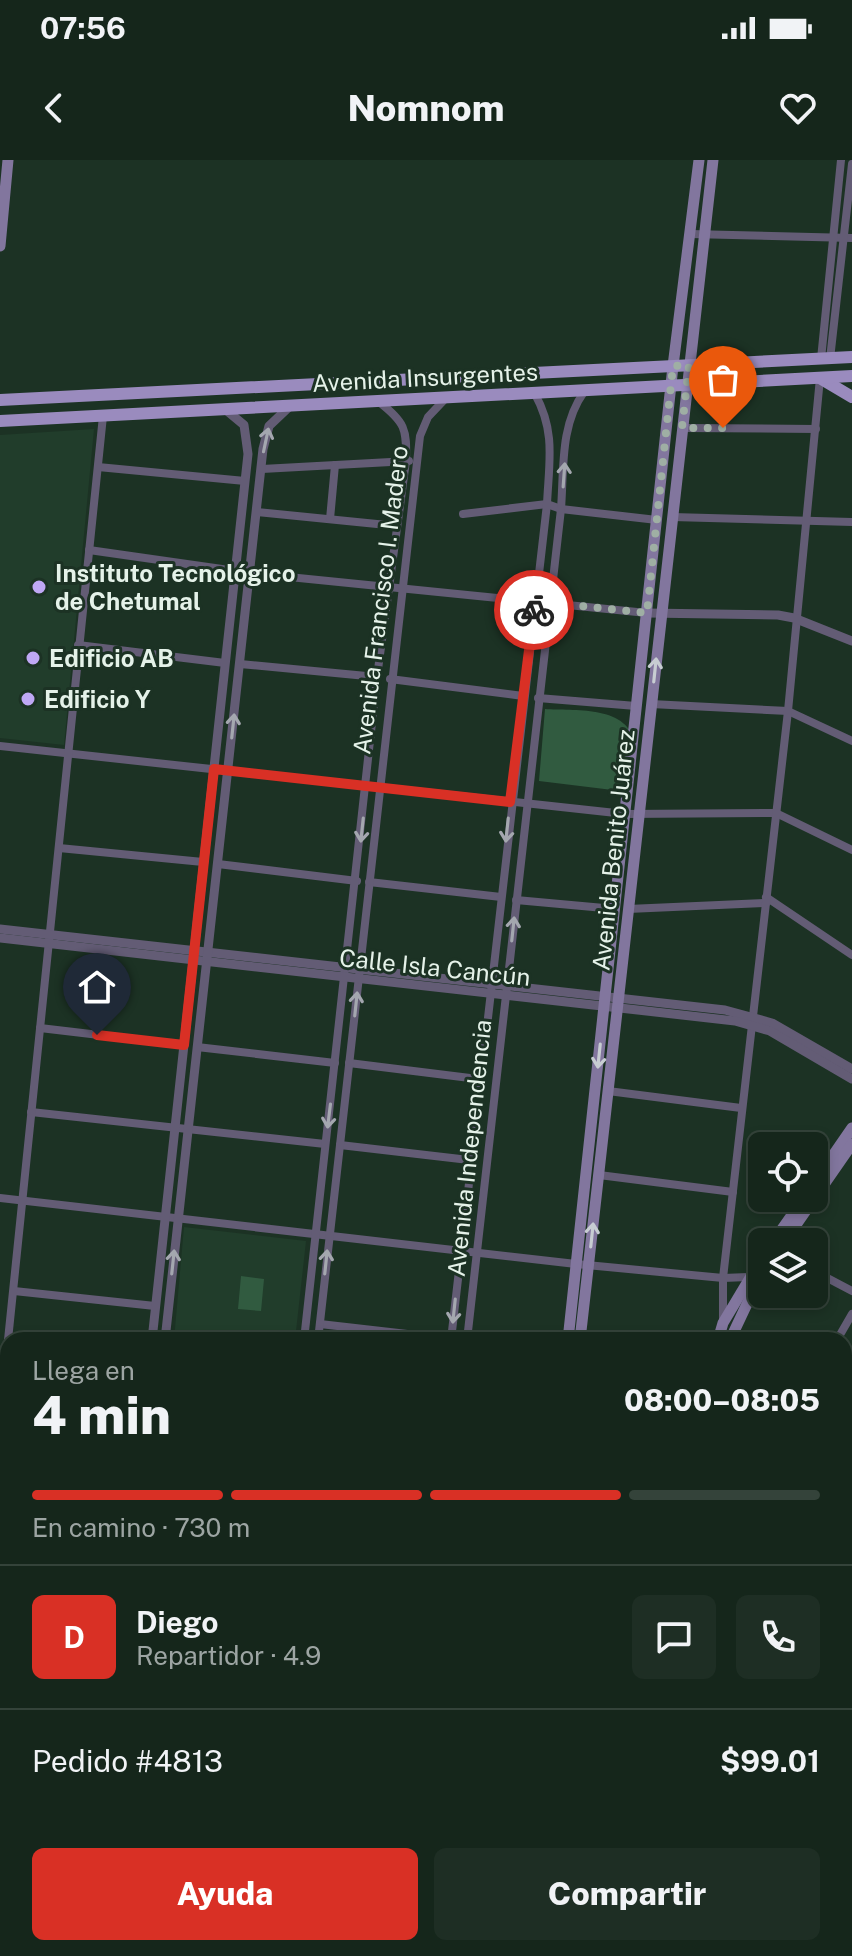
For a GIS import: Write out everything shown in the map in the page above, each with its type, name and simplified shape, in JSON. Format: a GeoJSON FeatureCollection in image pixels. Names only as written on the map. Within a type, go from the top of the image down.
{"type":"FeatureCollection","features":[{"type":"Feature","properties":{"kind":"main road"},"geometry":{"type":"LineString","coordinates":[[0,246],[8,160]]}},
{"type":"Feature","properties":{"kind":"main road","name":"Avenida Benito Juárez"},"geometry":{"type":"LineString","coordinates":[[580,1332],[582,1264],[605,1002],[673,366],[699,160]]}},
{"type":"Feature","properties":{"kind":"main road","name":"Avenida Benito Juárez"},"geometry":{"type":"LineString","coordinates":[[569,1332],[599,1175],[713,160]]}},
{"type":"Feature","properties":{"kind":"main road","name":"Avenida Insurgentes"},"geometry":{"type":"LineString","coordinates":[[0,400],[852,357]]}},
{"type":"Feature","properties":{"kind":"main road"},"geometry":{"type":"LineString","coordinates":[[740,363],[740,382]]}},
{"type":"Feature","properties":{"kind":"main road"},"geometry":{"type":"LineString","coordinates":[[606,369],[606,390]]}},
{"type":"Feature","properties":{"kind":"main road","name":"Avenida Insurgentes"},"geometry":{"type":"LineString","coordinates":[[0,421],[852,376]]}},
{"type":"Feature","properties":{"kind":"main road"},"geometry":{"type":"LineString","coordinates":[[820,378],[852,397]]}},
{"type":"Feature","properties":{"kind":"main road"},"geometry":{"type":"LineString","coordinates":[[169,391],[170,413]]}},
{"type":"Feature","properties":{"kind":"main road"},"geometry":{"type":"LineString","coordinates":[[69,396],[71,418]]}},
{"type":"Feature","properties":{"kind":"main road"},"geometry":{"type":"LineString","coordinates":[[828,1163],[852,1128]]}},
{"type":"Feature","properties":{"kind":"main road"},"geometry":{"type":"LineString","coordinates":[[794,1228],[852,1144]]}},
{"type":"Feature","properties":{"kind":"main road"},"geometry":{"type":"LineString","coordinates":[[720,1332],[748,1277]]}},
{"type":"Feature","properties":{"kind":"main road"},"geometry":{"type":"LineString","coordinates":[[734,1332],[748,1302]]}},
{"type":"Feature","properties":{"kind":"street"},"geometry":{"type":"LineString","coordinates":[[826,359],[841,160]]}},
{"type":"Feature","properties":{"kind":"street"},"geometry":{"type":"LineString","coordinates":[[826,359],[848,238],[852,164]]}},
{"type":"Feature","properties":{"kind":"street"},"geometry":{"type":"LineString","coordinates":[[690,234],[848,238]]}},
{"type":"Feature","properties":{"kind":"street"},"geometry":{"type":"LineString","coordinates":[[723,1323],[723,1278],[788,711],[794,618],[820,378]]}},
{"type":"Feature","properties":{"kind":"street","name":"Avenida Independencia"},"geometry":{"type":"LineString","coordinates":[[468,1332],[561,509],[567,430],[571,409],[584,392]]}},
{"type":"Feature","properties":{"kind":"street","name":"Avenida Independencia"},"geometry":{"type":"LineString","coordinates":[[452,1332],[478,1079],[547,504],[551,433],[548,416],[535,394]]}},
{"type":"Feature","properties":{"kind":"street","name":"Avenida Francisco I. Madero"},"geometry":{"type":"LineString","coordinates":[[319,1332],[390,679],[420,436],[428,417],[446,398]]}},
{"type":"Feature","properties":{"kind":"street","name":"Avenida Francisco I. Madero"},"geometry":{"type":"LineString","coordinates":[[305,1332],[347,972],[377,677],[406,461],[407,431],[394,414],[379,402]]}},
{"type":"Feature","properties":{"kind":"street"},"geometry":{"type":"LineString","coordinates":[[166,1332],[262,469],[269,426],[290,406]]}},
{"type":"Feature","properties":{"kind":"street"},"geometry":{"type":"LineString","coordinates":[[153,1332],[245,481],[247,434],[244,425],[226,410]]}},
{"type":"Feature","properties":{"kind":"street"},"geometry":{"type":"LineString","coordinates":[[9,1332],[103,416]]}},
{"type":"Feature","properties":{"kind":"street"},"geometry":{"type":"LineString","coordinates":[[682,428],[816,429]]}},
{"type":"Feature","properties":{"kind":"street"},"geometry":{"type":"LineString","coordinates":[[262,469],[417,461]]}},
{"type":"Feature","properties":{"kind":"street"},"geometry":{"type":"LineString","coordinates":[[330,519],[335,465]]}},
{"type":"Feature","properties":{"kind":"street"},"geometry":{"type":"LineString","coordinates":[[98,467],[245,481]]}},
{"type":"Feature","properties":{"kind":"street"},"geometry":{"type":"LineString","coordinates":[[463,514],[547,504],[561,509],[657,520]]}},
{"type":"Feature","properties":{"kind":"street"},"geometry":{"type":"LineString","coordinates":[[257,512],[397,526]]}},
{"type":"Feature","properties":{"kind":"street"},"geometry":{"type":"LineString","coordinates":[[672,517],[852,522]]}},
{"type":"Feature","properties":{"kind":"street"},"geometry":{"type":"LineString","coordinates":[[89,550],[250,573],[647,613],[794,618],[852,641]]}},
{"type":"Feature","properties":{"kind":"street"},"geometry":{"type":"LineString","coordinates":[[78,645],[225,663]]}},
{"type":"Feature","properties":{"kind":"street"},"geometry":{"type":"LineString","coordinates":[[240,664],[377,677]]}},
{"type":"Feature","properties":{"kind":"street"},"geometry":{"type":"LineString","coordinates":[[390,679],[523,696]]}},
{"type":"Feature","properties":{"kind":"street"},"geometry":{"type":"LineString","coordinates":[[538,698],[636,706]]}},
{"type":"Feature","properties":{"kind":"street"},"geometry":{"type":"LineString","coordinates":[[651,704],[788,711],[852,741]]}},
{"type":"Feature","properties":{"kind":"street"},"geometry":{"type":"LineString","coordinates":[[0,746],[625,814],[776,813],[852,850]]}},
{"type":"Feature","properties":{"kind":"street"},"geometry":{"type":"LineString","coordinates":[[59,848],[203,862]]}},
{"type":"Feature","properties":{"kind":"street"},"geometry":{"type":"LineString","coordinates":[[218,864],[357,881]]}},
{"type":"Feature","properties":{"kind":"street"},"geometry":{"type":"LineString","coordinates":[[369,882],[501,897]]}},
{"type":"Feature","properties":{"kind":"street"},"geometry":{"type":"LineString","coordinates":[[516,900],[615,909]]}},
{"type":"Feature","properties":{"kind":"street"},"geometry":{"type":"LineString","coordinates":[[628,909],[766,900],[852,955]]}},
{"type":"Feature","properties":{"kind":"street","name":"Calle Isla Cancún"},"geometry":{"type":"LineString","coordinates":[[0,929],[47,939]]}},
{"type":"Feature","properties":{"kind":"street","name":"Calle Isla Cancún"},"geometry":{"type":"LineString","coordinates":[[0,938],[47,939],[752,1020],[787,1030],[852,1069]]}},
{"type":"Feature","properties":{"kind":"street","name":"Calle Isla Cancún"},"geometry":{"type":"LineString","coordinates":[[752,1020],[852,1079]]}},
{"type":"Feature","properties":{"kind":"street"},"geometry":{"type":"LineString","coordinates":[[40,1028],[184,1045]]}},
{"type":"Feature","properties":{"kind":"street"},"geometry":{"type":"LineString","coordinates":[[197,1047],[335,1063]]}},
{"type":"Feature","properties":{"kind":"street"},"geometry":{"type":"LineString","coordinates":[[349,1063],[478,1079]]}},
{"type":"Feature","properties":{"kind":"street"},"geometry":{"type":"LineString","coordinates":[[608,1091],[741,1108]]}},
{"type":"Feature","properties":{"kind":"street"},"geometry":{"type":"LineString","coordinates":[[31,1112],[325,1144]]}},
{"type":"Feature","properties":{"kind":"street"},"geometry":{"type":"LineString","coordinates":[[340,1145],[469,1160]]}},
{"type":"Feature","properties":{"kind":"street"},"geometry":{"type":"LineString","coordinates":[[599,1175],[733,1192]]}},
{"type":"Feature","properties":{"kind":"street"},"geometry":{"type":"LineString","coordinates":[[0,1198],[582,1264],[723,1278],[748,1277]]}},
{"type":"Feature","properties":{"kind":"street"},"geometry":{"type":"LineString","coordinates":[[828,1278],[852,1291]]}},
{"type":"Feature","properties":{"kind":"street"},"geometry":{"type":"LineString","coordinates":[[14,1291],[155,1306]]}},
{"type":"Feature","properties":{"kind":"street"},"geometry":{"type":"LineString","coordinates":[[842,1332],[852,1314]]}},
{"type":"Feature","properties":{"kind":"street"},"geometry":{"type":"LineString","coordinates":[[320,1324],[390,1332]]}},
{"type":"Feature","properties":{"kind":"shaded area","name":"Instituto Tecnológico de Chetumal"},"geometry":{"type":"Polygon","coordinates":[[[94,429],[64,745],[0,738],[0,435],[94,429]]]}},
{"type":"Feature","properties":{"kind":"shaded area"},"geometry":{"type":"Polygon","coordinates":[[[545,709],[597,712],[621,721],[629,729],[635,747],[629,792],[539,781],[545,709]]]}},
{"type":"Feature","properties":{"kind":"shaded area"},"geometry":{"type":"Polygon","coordinates":[[[184,1227],[306,1241],[296,1332],[175,1332],[184,1227]]]}},
{"type":"Feature","properties":{"kind":"shaded area"},"geometry":{"type":"Polygon","coordinates":[[[241,1276],[264,1279],[261,1311],[238,1309],[241,1276]]]}},
{"type":"Feature","properties":{"kind":"way so far"},"geometry":{"type":"LineString","coordinates":[[534,610],[535,601],[647,613],[673,366],[689,365],[682,428],[723,428]]}},
{"type":"Feature","properties":{"kind":"place","name":"Instituto Tecnológico de Chetumal"},"geometry":{"type":"Point","coordinates":[39,587]}},
{"type":"Feature","properties":{"kind":"place","name":"Edificio AB"},"geometry":{"type":"Point","coordinates":[33,658]}},
{"type":"Feature","properties":{"kind":"place","name":"Edificio Y"},"geometry":{"type":"Point","coordinates":[28,699]}},
{"type":"Feature","properties":{"kind":"route"},"geometry":{"type":"LineString","coordinates":[[97,1035],[184,1045],[214,769],[510,802],[534,610]]}}]}
